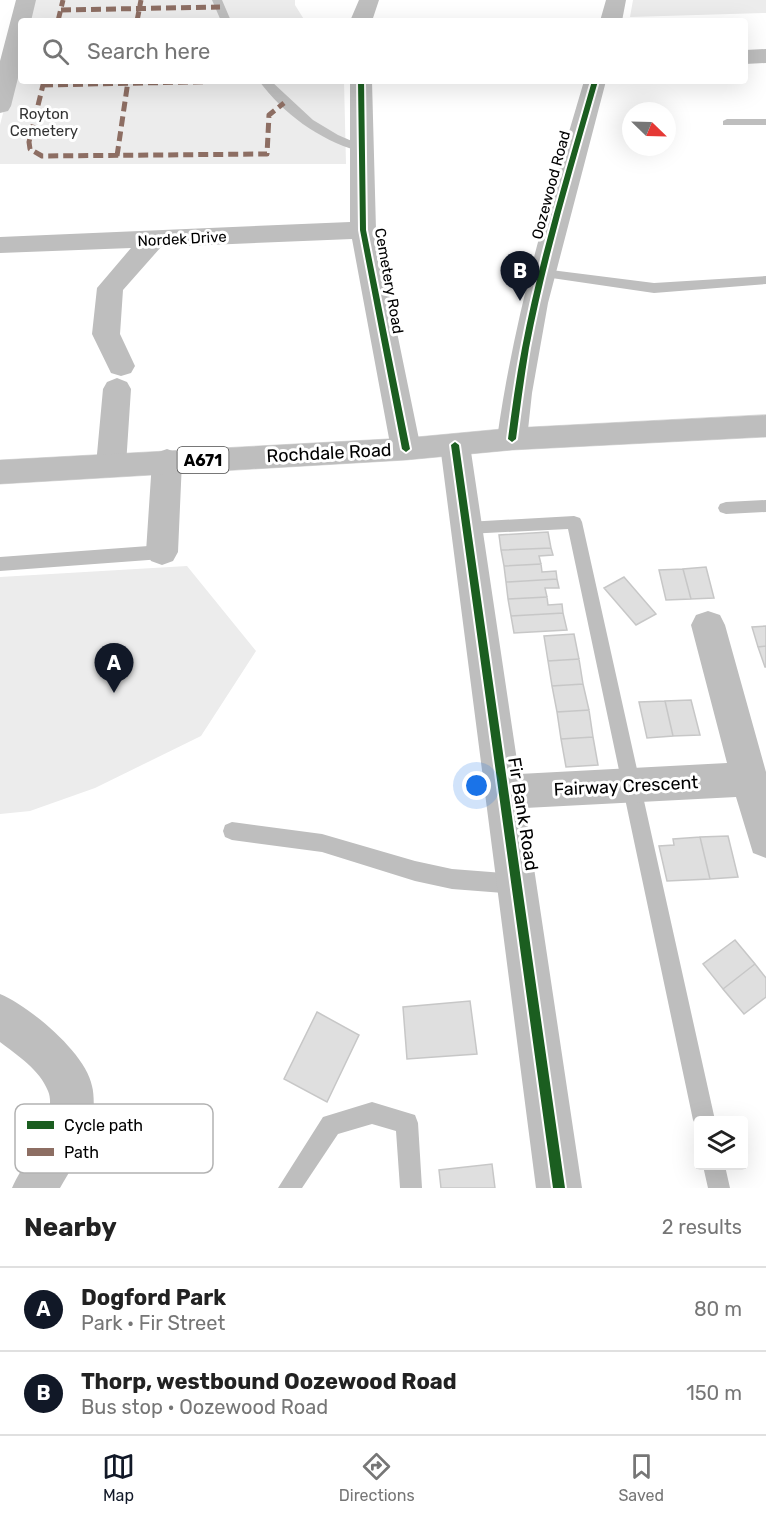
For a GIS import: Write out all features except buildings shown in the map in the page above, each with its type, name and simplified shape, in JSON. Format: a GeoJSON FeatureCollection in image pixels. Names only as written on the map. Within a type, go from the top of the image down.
{"type":"FeatureCollection","features":[{"type":"Feature","properties":{"kind":"street"},"geometry":{"type":"LineString","coordinates":[[22,18],[26,0]]}},
{"type":"Feature","properties":{"kind":"street"},"geometry":{"type":"LineString","coordinates":[[362,18],[369,0]]}},
{"type":"Feature","properties":{"kind":"street"},"geometry":{"type":"LineString","coordinates":[[612,18],[616,0]]}},
{"type":"Feature","properties":{"kind":"street"},"geometry":{"type":"LineString","coordinates":[[0,106],[18,33]]}},
{"type":"Feature","properties":{"kind":"street"},"geometry":{"type":"LineString","coordinates":[[748,57],[766,56]]}},
{"type":"Feature","properties":{"kind":"street","name":"Cemetery Road"},"geometry":{"type":"LineString","coordinates":[[361,84],[363,230],[406,449]]}},
{"type":"Feature","properties":{"kind":"street","name":"Oozewood Road"},"geometry":{"type":"LineString","coordinates":[[512,439],[518,381],[543,273],[594,84]]}},
{"type":"Feature","properties":{"kind":"street","name":"Nordek Drive"},"geometry":{"type":"LineString","coordinates":[[0,245],[363,230]]}},
{"type":"Feature","properties":{"kind":"street"},"geometry":{"type":"LineString","coordinates":[[111,465],[119,378],[106,334],[110,288],[152,240]]}},
{"type":"Feature","properties":{"kind":"street","name":"Rochdale Road"},"geometry":{"type":"LineString","coordinates":[[0,472],[406,449],[512,439],[766,426]]}},
{"type":"Feature","properties":{"kind":"street","name":"Fir Bank Road"},"geometry":{"type":"LineString","coordinates":[[455,445],[559,1188]]}},
{"type":"Feature","properties":{"kind":"street"},"geometry":{"type":"LineString","coordinates":[[162,552],[167,462]]}},
{"type":"Feature","properties":{"kind":"street"},"geometry":{"type":"LineString","coordinates":[[708,625],[766,840]]}},
{"type":"Feature","properties":{"kind":"street","name":"Fairway Crescent"},"geometry":{"type":"LineString","coordinates":[[502,792],[750,779]]}},
{"type":"Feature","properties":{"kind":"street"},"geometry":{"type":"LineString","coordinates":[[0,1016],[47,1053],[71,1086],[70,1104]]}},
{"type":"Feature","properties":{"kind":"street"},"geometry":{"type":"LineString","coordinates":[[35,1188],[44,1173]]}},
{"type":"Feature","properties":{"kind":"lane"},"geometry":{"type":"LineString","coordinates":[[217,0],[225,18]]}},
{"type":"Feature","properties":{"kind":"lane"},"geometry":{"type":"LineString","coordinates":[[268,84],[284,103],[329,137],[341,144],[362,148]]}},
{"type":"Feature","properties":{"kind":"lane"},"geometry":{"type":"LineString","coordinates":[[727,123],[766,122]]}},
{"type":"Feature","properties":{"kind":"lane"},"geometry":{"type":"LineString","coordinates":[[543,273],[654,288],[766,280]]}},
{"type":"Feature","properties":{"kind":"lane"},"geometry":{"type":"LineString","coordinates":[[726,508],[766,506]]}},
{"type":"Feature","properties":{"kind":"lane"},"geometry":{"type":"LineString","coordinates":[[467,528],[574,522],[703,1116]]}},
{"type":"Feature","properties":{"kind":"lane"},"geometry":{"type":"LineString","coordinates":[[0,564],[162,552]]}},
{"type":"Feature","properties":{"kind":"lane"},"geometry":{"type":"LineString","coordinates":[[232,831],[322,843],[452,879],[517,884]]}},
{"type":"Feature","properties":{"kind":"lane"},"geometry":{"type":"LineString","coordinates":[[289,1188],[331,1125],[372,1113],[407,1124],[411,1188]]}},
{"type":"Feature","properties":{"kind":"lane"},"geometry":{"type":"LineString","coordinates":[[715,1170],[719,1188]]}},
{"type":"Feature","properties":{"kind":"green space"},"geometry":{"type":"Polygon","coordinates":[[[31,0],[295,0],[295,5],[303,18],[27,18],[31,0]]]}},
{"type":"Feature","properties":{"kind":"green space"},"geometry":{"type":"Polygon","coordinates":[[[633,0],[766,0],[766,13],[630,17],[633,0]]]}},
{"type":"Feature","properties":{"kind":"green space","name":"Royton Cemetery"},"geometry":{"type":"Polygon","coordinates":[[[18,54],[18,84],[344,84],[346,164],[0,164],[0,125],[18,54]]]}},
{"type":"Feature","properties":{"kind":"green space"},"geometry":{"type":"Polygon","coordinates":[[[187,566],[256,651],[201,736],[95,788],[30,811],[0,814],[0,577],[187,566]]]}},
{"type":"Feature","properties":{"kind":"marked path"},"geometry":{"type":"LineString","coordinates":[[59,18],[63,0]]}},
{"type":"Feature","properties":{"kind":"marked path"},"geometry":{"type":"LineString","coordinates":[[138,18],[141,0]]}},
{"type":"Feature","properties":{"kind":"marked path"},"geometry":{"type":"LineString","coordinates":[[61,10],[220,7]]}},
{"type":"Feature","properties":{"kind":"marked path"},"geometry":{"type":"LineString","coordinates":[[43,84],[29,142],[30,149],[42,156],[53,157],[267,154],[269,115],[284,103]]}},
{"type":"Feature","properties":{"kind":"marked path"},"geometry":{"type":"LineString","coordinates":[[43,85],[92,84]]}},
{"type":"Feature","properties":{"kind":"marked path"},"geometry":{"type":"LineString","coordinates":[[117,156],[128,84]]}},
{"type":"Feature","properties":{"kind":"cycle path"},"geometry":{"type":"LineString","coordinates":[[361,84],[363,230],[406,449]]}},
{"type":"Feature","properties":{"kind":"cycle path"},"geometry":{"type":"LineString","coordinates":[[512,439],[525,348],[535,303],[557,214],[594,84]]}},
{"type":"Feature","properties":{"kind":"cycle path"},"geometry":{"type":"LineString","coordinates":[[455,445],[559,1188]]}},
{"type":"Feature","properties":{"kind":"place","name":"Thorp, westbound Oozewood Road"},"geometry":{"type":"Point","coordinates":[520,301]}},
{"type":"Feature","properties":{"kind":"place","name":"Dogford Park"},"geometry":{"type":"Point","coordinates":[114,693]}}]}
